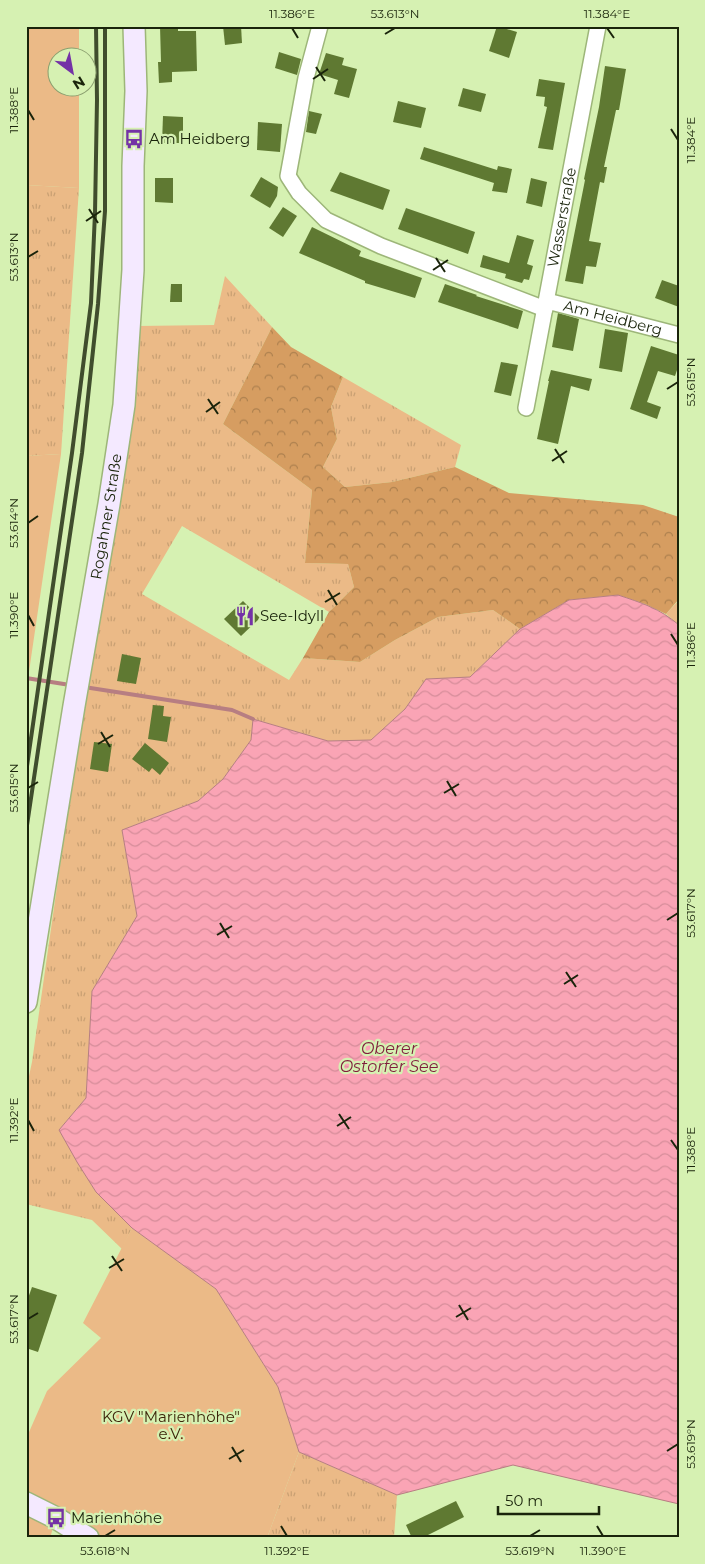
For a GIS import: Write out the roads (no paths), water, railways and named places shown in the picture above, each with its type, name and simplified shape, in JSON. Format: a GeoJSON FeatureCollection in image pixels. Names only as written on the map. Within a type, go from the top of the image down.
{"type":"FeatureCollection","features":[{"type":"Feature","properties":{"kind":"street","name":"Rogahner Straße"},"geometry":{"type":"LineString","coordinates":[[26,1002],[124,405],[133,270],[133,166],[136,91],[134,26]]}},
{"type":"Feature","properties":{"kind":"street","name":"Am Heidberg"},"geometry":{"type":"LineString","coordinates":[[320,26],[306,78],[288,176],[299,193],[326,220],[381,246],[546,305],[679,335]]}},
{"type":"Feature","properties":{"kind":"street","name":"Wasserstraße"},"geometry":{"type":"LineString","coordinates":[[526,408],[598,26]]}},
{"type":"Feature","properties":{"kind":"street"},"geometry":{"type":"LineString","coordinates":[[26,1503],[56,1518],[88,1538]]}},
{"type":"Feature","properties":{"kind":"water","name":"Oberer Ostorfer See"},"geometry":{"type":"Polygon","coordinates":[[[618,595],[657,610],[679,625],[679,1504],[513,1465],[397,1495],[299,1452],[278,1387],[216,1289],[132,1228],[96,1192],[59,1130],[86,1098],[92,991],[137,916],[122,830],[198,801],[223,779],[251,740],[253,719],[328,741],[371,740],[405,709],[426,679],[470,677],[520,629],[569,600],[618,595]]]}},
{"type":"Feature","properties":{"kind":"waterway"},"geometry":{"type":"LineString","coordinates":[[26,678],[70,685]]}},
{"type":"Feature","properties":{"kind":"waterway"},"geometry":{"type":"LineString","coordinates":[[84,687],[232,710],[253,719]]}},
{"type":"Feature","properties":{"kind":"railway"},"geometry":{"type":"LineString","coordinates":[[26,773],[72,453],[91,303],[95,213],[96,26]]}},
{"type":"Feature","properties":{"kind":"railway"},"geometry":{"type":"LineString","coordinates":[[26,832],[82,453],[98,304],[105,211],[105,26]]}},
{"type":"Feature","properties":{"kind":"place","name":"Am Heidberg"},"geometry":{"type":"Point","coordinates":[134,139]}},
{"type":"Feature","properties":{"kind":"place","name":"See-Idyll"},"geometry":{"type":"Point","coordinates":[245,616]}},
{"type":"Feature","properties":{"kind":"place","name":"Marienhöhe"},"geometry":{"type":"Point","coordinates":[56,1518]}},
{"type":"Feature","properties":{"kind":"park label","name":"KGV \"Marienhöhe\" e.V."},"geometry":{"type":"Point","coordinates":[171,1426]}}]}
